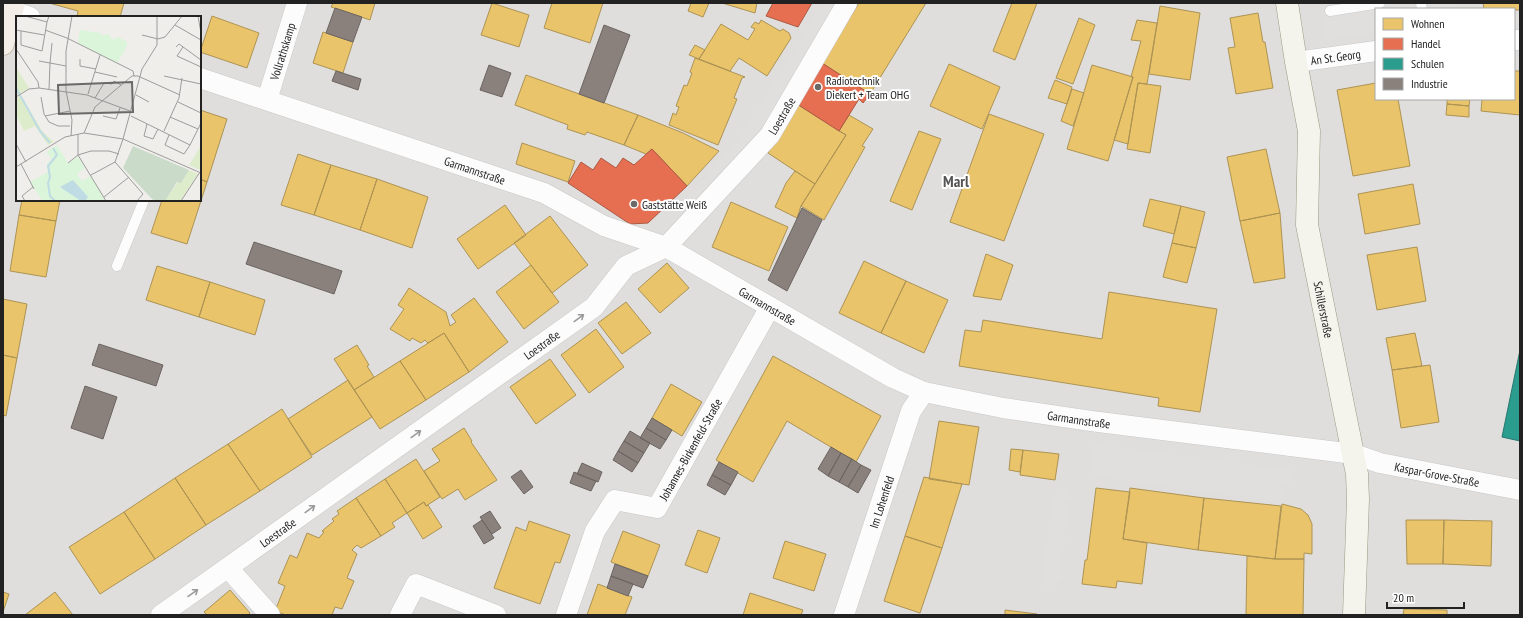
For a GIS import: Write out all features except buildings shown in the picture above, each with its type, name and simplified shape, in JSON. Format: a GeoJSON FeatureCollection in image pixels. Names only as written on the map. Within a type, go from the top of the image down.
{"type":"FeatureCollection","features":[{"type":"Feature","properties":{"kind":"main road"},"geometry":{"type":"LineString","coordinates":[[3,44],[16,16]]}},
{"type":"Feature","properties":{"kind":"street","name":"Vollrathskamp"},"geometry":{"type":"LineString","coordinates":[[267,100],[297,3]]}},
{"type":"Feature","properties":{"kind":"street","name":"Loestraße"},"geometry":{"type":"LineString","coordinates":[[161,615],[594,307],[626,266],[666,248],[770,135],[847,3]]}},
{"type":"Feature","properties":{"kind":"street","name":"Schillerstraße"},"geometry":{"type":"LineString","coordinates":[[1288,3],[1296,62],[1309,131],[1307,225],[1354,454],[1358,499],[1354,615]]}},
{"type":"Feature","properties":{"kind":"street","name":"An St. Georg"},"geometry":{"type":"LineString","coordinates":[[1296,62],[1375,51]]}},
{"type":"Feature","properties":{"kind":"street","name":"Garmannstraße"},"geometry":{"type":"LineString","coordinates":[[201,78],[544,192],[604,226],[666,248],[770,306],[893,378],[924,392],[963,401],[1091,421],[1354,454]]}},
{"type":"Feature","properties":{"kind":"street","name":"Johannes-Birkenfeld-Straße"},"geometry":{"type":"LineString","coordinates":[[566,615],[595,531],[611,506],[615,500],[657,508],[770,306]]}},
{"type":"Feature","properties":{"kind":"street","name":"Im Lohenfeld"},"geometry":{"type":"LineString","coordinates":[[844,615],[911,411],[924,392]]}},
{"type":"Feature","properties":{"kind":"street","name":"Kaspar-Grove-Straße"},"geometry":{"type":"LineString","coordinates":[[1354,454],[1380,463],[1520,490]]}},
{"type":"Feature","properties":{"kind":"street"},"geometry":{"type":"LineString","coordinates":[[228,568],[270,615]]}},
{"type":"Feature","properties":{"kind":"street"},"geometry":{"type":"LineString","coordinates":[[400,615],[416,584],[496,615]]}},
{"type":"Feature","properties":{"kind":"lane"},"geometry":{"type":"LineString","coordinates":[[1330,11],[1380,3]]}},
{"type":"Feature","properties":{"kind":"lane"},"geometry":{"type":"LineString","coordinates":[[117,266],[144,201]]}},
{"type":"Feature","properties":{"kind":"shaded area"},"geometry":{"type":"Polygon","coordinates":[[[3,3],[1520,3],[1520,615],[3,615],[3,3]]]}},
{"type":"Feature","properties":{"kind":"shaded area"},"geometry":{"type":"Polygon","coordinates":[[[820,3],[838,3],[764,133],[688,216],[687,197],[733,147],[802,39],[820,3]]]}},
{"type":"Feature","properties":{"kind":"shaded area"},"geometry":{"type":"Polygon","coordinates":[[[1321,3],[1455,3],[1456,8],[1375,8],[1375,33],[1326,40],[1321,3]]]}},
{"type":"Feature","properties":{"kind":"shaded area"},"geometry":{"type":"Polygon","coordinates":[[[1094,444],[1294,471],[1290,484],[1282,486],[1281,502],[1090,475],[1094,444]]]}},
{"type":"Feature","properties":{"kind":"shaded area"},"geometry":{"type":"Polygon","coordinates":[[[1067,487],[1073,497],[1065,503],[1072,510],[1065,516],[1070,523],[1061,531],[1068,537],[1060,544],[1066,552],[1058,557],[1064,564],[1057,570],[1063,578],[1047,589],[1042,582],[1052,500],[1067,487]]]}},
{"type":"Feature","properties":{"kind":"place","name":"Radiotechnik Diekert + Team OHG"},"geometry":{"type":"Point","coordinates":[818,87]}},
{"type":"Feature","properties":{"kind":"place","name":"Gaststätte Weiß"},"geometry":{"type":"Point","coordinates":[634,204]}},
{"type":"Feature","properties":{"kind":"district","name":"Marl"},"geometry":{"type":"Point","coordinates":[956,181]}}]}
